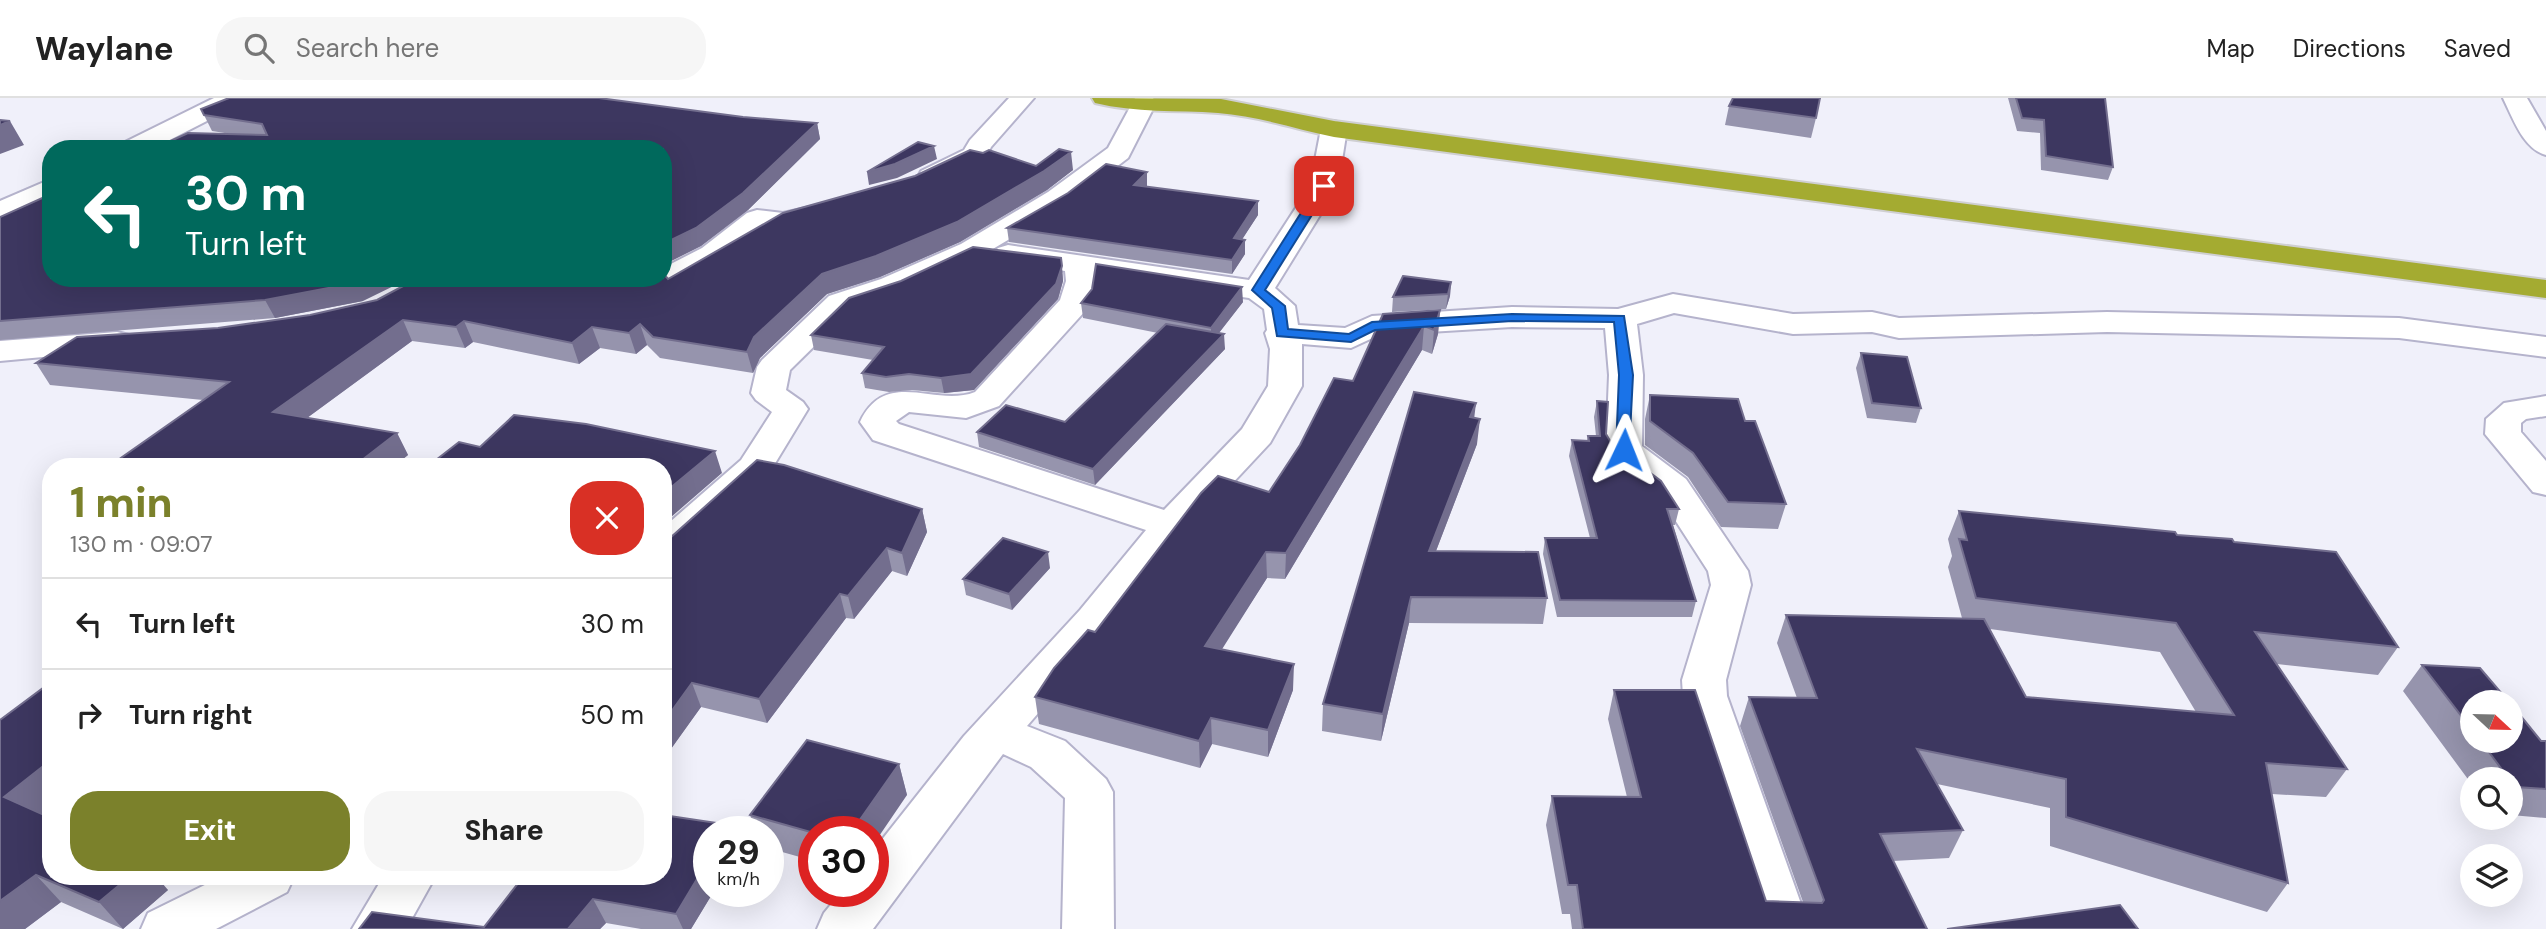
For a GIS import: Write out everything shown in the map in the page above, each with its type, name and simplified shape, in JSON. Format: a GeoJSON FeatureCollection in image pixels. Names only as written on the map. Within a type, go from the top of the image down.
{"type":"FeatureCollection","features":[{"type":"Feature","properties":{"kind":"highway"},"geometry":{"type":"LineString","coordinates":[[1104,98],[1144,103],[1225,102],[1334,129],[2546,289]]}},
{"type":"Feature","properties":{"kind":"street"},"geometry":{"type":"LineString","coordinates":[[151,140],[233,98]]}},
{"type":"Feature","properties":{"kind":"street"},"geometry":{"type":"LineString","coordinates":[[908,186],[976,154],[979,145],[1022,98]]}},
{"type":"Feature","properties":{"kind":"street"},"geometry":{"type":"LineString","coordinates":[[2515,98],[2538,140],[2546,147]]}},
{"type":"Feature","properties":{"kind":"street"},"geometry":{"type":"LineString","coordinates":[[672,542],[755,467],[791,409],[768,393],[774,367],[839,303],[892,286],[971,250],[1058,198],[1119,152],[1144,103]]}},
{"type":"Feature","properties":{"kind":"street"},"geometry":{"type":"LineString","coordinates":[[1258,290],[1324,186],[1334,129]]}},
{"type":"Feature","properties":{"kind":"street"},"geometry":{"type":"LineString","coordinates":[[163,134],[211,140]]}},
{"type":"Feature","properties":{"kind":"street"},"geometry":{"type":"LineString","coordinates":[[0,212],[42,191]]}},
{"type":"Feature","properties":{"kind":"street"},"geometry":{"type":"LineString","coordinates":[[672,275],[712,254],[757,219],[783,222],[802,219],[845,203]]}},
{"type":"Feature","properties":{"kind":"street"},"geometry":{"type":"LineString","coordinates":[[889,869],[980,749],[1095,620],[1171,526],[1257,435],[1285,386],[1286,349],[1281,333],[1279,306],[1258,290],[971,250]]}},
{"type":"Feature","properties":{"kind":"street"},"geometry":{"type":"LineString","coordinates":[[1079,264],[1081,281],[1075,303],[987,399],[966,408],[904,401],[882,413],[878,422],[886,432],[1171,526]]}},
{"type":"Feature","properties":{"kind":"street"},"geometry":{"type":"LineString","coordinates":[[587,295],[626,293],[646,287]]}},
{"type":"Feature","properties":{"kind":"street"},"geometry":{"type":"LineString","coordinates":[[1281,333],[1351,338],[1372,326],[1512,317],[1620,318],[1673,303],[1804,324],[1872,322],[1899,328],[2107,321],[2399,328],[2546,347]]}},
{"type":"Feature","properties":{"kind":"street"},"geometry":{"type":"LineString","coordinates":[[1620,318],[1626,375],[1624,450],[1673,487],[1728,571],[1731,585],[1704,680],[1705,696],[1728,773],[1784,929]]}},
{"type":"Feature","properties":{"kind":"street"},"geometry":{"type":"LineString","coordinates":[[0,351],[146,340]]}},
{"type":"Feature","properties":{"kind":"street"},"geometry":{"type":"LineString","coordinates":[[2546,406],[2516,410],[2504,419],[2503,434],[2546,484]]}},
{"type":"Feature","properties":{"kind":"street"},"geometry":{"type":"LineString","coordinates":[[997,733],[1048,754],[1089,792],[1088,929]]}},
{"type":"Feature","properties":{"kind":"street"},"geometry":{"type":"LineString","coordinates":[[167,929],[253,885]]}},
{"type":"Feature","properties":{"kind":"street"},"geometry":{"type":"LineString","coordinates":[[378,929],[405,885]]}},
{"type":"Feature","properties":{"kind":"street"},"geometry":{"type":"LineString","coordinates":[[844,929],[860,907]]}},
{"type":"Feature","properties":{"kind":"building"},"geometry":{"type":"Polygon","coordinates":[[[229,98],[599,98],[743,117],[817,123],[743,193],[696,228],[672,240],[672,140],[173,140],[188,133],[267,135],[262,124],[204,115],[201,109],[229,98]]]}},
{"type":"Feature","properties":{"kind":"building"},"geometry":{"type":"Polygon","coordinates":[[[1733,98],[1820,98],[1816,118],[1729,106],[1733,98]]]}},
{"type":"Feature","properties":{"kind":"building"},"geometry":{"type":"Polygon","coordinates":[[[2016,98],[2105,98],[2113,167],[2046,156],[2044,120],[2022,118],[2016,98]]]}},
{"type":"Feature","properties":{"kind":"building"},"geometry":{"type":"Polygon","coordinates":[[[918,142],[934,146],[895,164],[867,172],[918,142]]]}},
{"type":"Feature","properties":{"kind":"building"},"geometry":{"type":"Polygon","coordinates":[[[1059,149],[1071,152],[957,222],[876,256],[822,274],[754,337],[747,352],[653,337],[640,324],[629,333],[592,327],[572,343],[464,321],[456,327],[403,320],[273,412],[397,433],[365,458],[121,458],[229,382],[36,363],[77,337],[218,328],[310,315],[377,300],[401,287],[672,287],[672,277],[783,213],[915,176],[970,150],[983,153],[989,150],[1036,166],[1059,149]]]}},
{"type":"Feature","properties":{"kind":"building"},"geometry":{"type":"Polygon","coordinates":[[[1106,164],[1147,172],[1134,185],[1258,201],[1234,238],[1245,240],[1232,260],[1007,228],[1068,193],[1106,164]]]}},
{"type":"Feature","properties":{"kind":"building"},"geometry":{"type":"Polygon","coordinates":[[[42,198],[42,287],[334,287],[265,300],[0,321],[0,217],[42,198]]]}},
{"type":"Feature","properties":{"kind":"building"},"geometry":{"type":"Polygon","coordinates":[[[973,247],[1061,258],[1062,266],[1056,284],[971,374],[941,378],[909,374],[886,377],[862,373],[884,347],[811,335],[849,298],[901,281],[973,247]]]}},
{"type":"Feature","properties":{"kind":"building"},"geometry":{"type":"Polygon","coordinates":[[[1096,264],[1242,287],[1211,328],[1081,303],[1092,289],[1096,264]]]}},
{"type":"Feature","properties":{"kind":"building"},"geometry":{"type":"Polygon","coordinates":[[[1403,276],[1451,282],[1448,294],[1393,297],[1403,276]]]}},
{"type":"Feature","properties":{"kind":"building"},"geometry":{"type":"Polygon","coordinates":[[[1440,310],[1434,330],[1424,326],[1286,553],[1266,552],[1205,646],[1294,664],[1268,730],[1211,718],[1199,741],[1035,697],[1054,668],[1088,630],[1095,632],[1201,493],[1218,476],[1269,492],[1300,445],[1334,378],[1353,381],[1383,314],[1440,310]]]}},
{"type":"Feature","properties":{"kind":"building"},"geometry":{"type":"Polygon","coordinates":[[[1166,324],[1224,334],[1093,469],[977,432],[1006,405],[1065,422],[1166,324]]]}},
{"type":"Feature","properties":{"kind":"building"},"geometry":{"type":"Polygon","coordinates":[[[1861,353],[1907,357],[1921,408],[1872,403],[1861,353]]]}},
{"type":"Feature","properties":{"kind":"building"},"geometry":{"type":"Polygon","coordinates":[[[1414,392],[1476,403],[1470,417],[1480,419],[1429,551],[1538,552],[1547,598],[1411,597],[1383,714],[1323,704],[1414,392]]]}},
{"type":"Feature","properties":{"kind":"building"},"geometry":{"type":"Polygon","coordinates":[[[1650,395],[1738,399],[1745,421],[1755,421],[1786,504],[1728,502],[1693,453],[1650,421],[1650,395]]]}},
{"type":"Feature","properties":{"kind":"building"},"geometry":{"type":"Polygon","coordinates":[[[1597,401],[1608,402],[1606,434],[1612,444],[1661,481],[1679,509],[1667,509],[1696,601],[1560,600],[1545,538],[1597,538],[1572,440],[1589,441],[1588,436],[1600,436],[1597,401]]]}},
{"type":"Feature","properties":{"kind":"building"},"geometry":{"type":"Polygon","coordinates":[[[514,415],[586,424],[715,451],[672,487],[672,458],[439,458],[459,442],[480,447],[514,415]]]}},
{"type":"Feature","properties":{"kind":"building"},"geometry":{"type":"Polygon","coordinates":[[[757,460],[784,465],[922,509],[902,553],[887,548],[848,596],[840,594],[759,699],[692,683],[672,711],[672,536],[757,460]]]}},
{"type":"Feature","properties":{"kind":"building"},"geometry":{"type":"Polygon","coordinates":[[[1959,511],[2175,532],[2177,535],[2336,552],[2398,647],[2255,632],[2347,769],[2266,763],[2288,883],[2066,817],[2066,779],[1917,749],[1963,830],[1880,834],[1927,929],[1583,929],[1577,885],[1568,885],[1552,796],[1641,797],[1614,690],[1695,690],[1766,901],[1822,903],[1824,900],[1749,697],[1817,698],[1786,615],[1984,619],[2026,697],[2234,715],[2176,623],[1976,598],[1959,539],[1967,540],[1959,511]]]}},
{"type":"Feature","properties":{"kind":"building"},"geometry":{"type":"Polygon","coordinates":[[[1003,538],[1048,552],[1009,594],[963,579],[1003,538]]]}},
{"type":"Feature","properties":{"kind":"building"},"geometry":{"type":"Polygon","coordinates":[[[2422,665],[2480,668],[2499,690],[2460,690],[2460,714],[2422,665]]]}},
{"type":"Feature","properties":{"kind":"building"},"geometry":{"type":"Polygon","coordinates":[[[42,689],[42,767],[4,797],[42,814],[42,878],[36,875],[0,901],[0,720],[42,689]]]}},
{"type":"Feature","properties":{"kind":"building"},"geometry":{"type":"Polygon","coordinates":[[[2524,720],[2541,741],[2546,741],[2546,789],[2523,787],[2523,767],[2500,767],[2490,753],[2523,753],[2524,720]]]}},
{"type":"Feature","properties":{"kind":"building"},"geometry":{"type":"Polygon","coordinates":[[[807,740],[899,764],[863,816],[798,816],[798,828],[784,825],[784,816],[750,815],[807,740]]]}},
{"type":"Feature","properties":{"kind":"building"},"geometry":{"type":"Polygon","coordinates":[[[672,816],[693,819],[693,886],[676,914],[593,899],[568,929],[359,929],[372,912],[484,927],[517,885],[672,885],[672,816]]]}},
{"type":"Feature","properties":{"kind":"building"},"geometry":{"type":"Polygon","coordinates":[[[59,885],[119,885],[99,902],[59,885]]]}},
{"type":"Feature","properties":{"kind":"building"},"geometry":{"type":"Polygon","coordinates":[[[2120,905],[2138,929],[1947,929],[2120,905]]]}},
{"type":"Feature","properties":{"kind":"route"},"geometry":{"type":"LineString","coordinates":[[1324,186],[1258,290],[1279,306],[1281,333],[1351,338],[1372,326],[1512,317],[1620,318],[1626,375],[1624,450]]}}]}
